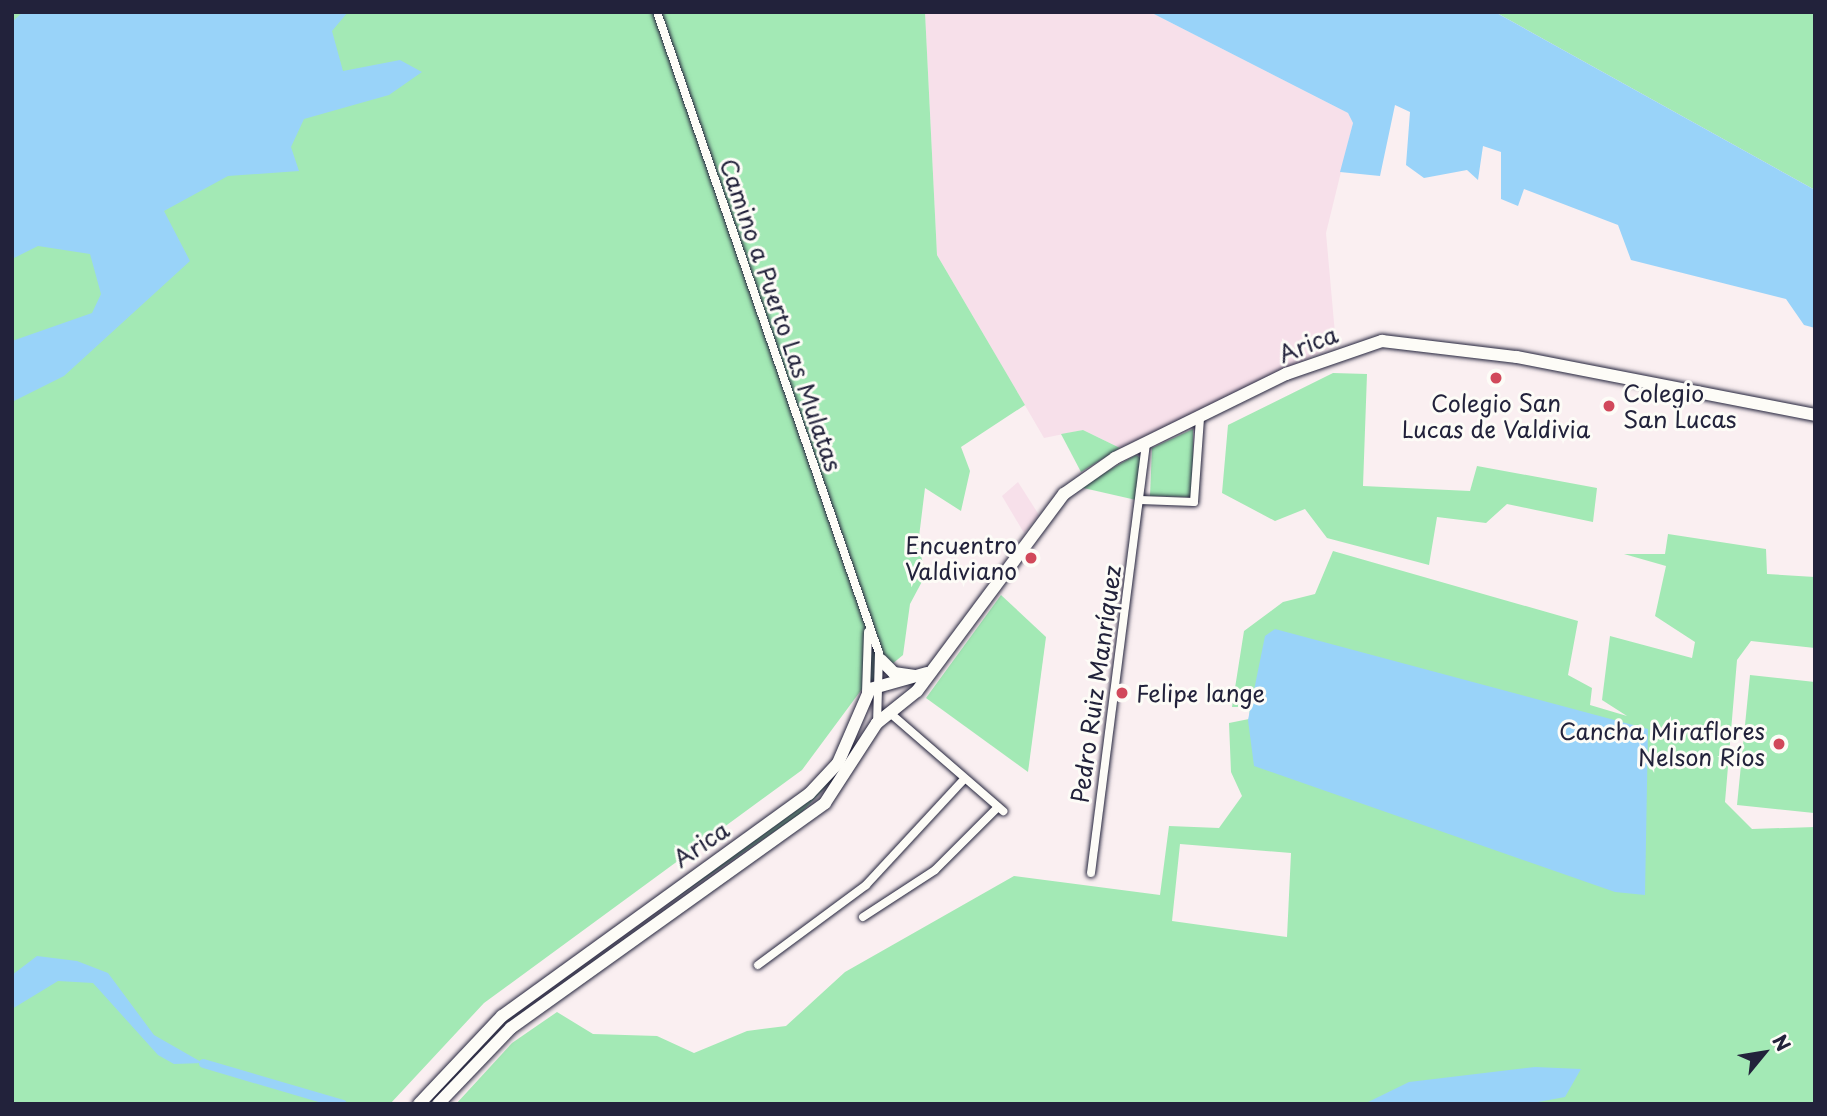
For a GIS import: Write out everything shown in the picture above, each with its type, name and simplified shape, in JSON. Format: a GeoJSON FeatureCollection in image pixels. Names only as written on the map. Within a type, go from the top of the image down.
{"type":"FeatureCollection","features":[{"type":"Feature","properties":{"kind":"main road","name":"Arica"},"geometry":{"type":"LineString","coordinates":[[438,1104],[482,1055],[628,939],[812,814],[847,776],[877,723],[890,713],[923,675],[1078,480],[1146,443],[1286,373],[1382,341],[1517,357],[1815,415]]}},
{"type":"Feature","properties":{"kind":"main road"},"geometry":{"type":"LineString","coordinates":[[881,660],[894,673],[923,675]]}},
{"type":"Feature","properties":{"kind":"main road"},"geometry":{"type":"LineString","coordinates":[[866,694],[882,685],[923,675]]}},
{"type":"Feature","properties":{"kind":"main road","name":"Arica"},"geometry":{"type":"LineString","coordinates":[[419,1104],[474,1043],[649,904],[809,794],[838,763],[866,694]]}},
{"type":"Feature","properties":{"kind":"street","name":"Camino a Puerto Las Mulatas"},"geometry":{"type":"LineString","coordinates":[[657,12],[881,660],[882,685],[877,723]]}},
{"type":"Feature","properties":{"kind":"street"},"geometry":{"type":"LineString","coordinates":[[1140,500],[1194,502],[1200,418]]}},
{"type":"Feature","properties":{"kind":"street","name":"Pedro Ruiz Manríquez"},"geometry":{"type":"LineString","coordinates":[[1091,873],[1146,443]]}},
{"type":"Feature","properties":{"kind":"street","name":"Camino a Puerto Las Mulatas"},"geometry":{"type":"LineString","coordinates":[[866,694],[869,629]]}},
{"type":"Feature","properties":{"kind":"street"},"geometry":{"type":"LineString","coordinates":[[863,917],[934,870],[1000,809],[890,713]]}},
{"type":"Feature","properties":{"kind":"street"},"geometry":{"type":"LineString","coordinates":[[758,965],[866,885],[964,779]]}},
{"type":"Feature","properties":{"kind":"shaded area"},"geometry":{"type":"Polygon","coordinates":[[[925,12],[1150,12],[1348,113],[1353,123],[1326,233],[1336,345],[1120,448],[1083,430],[1044,438],[937,255],[925,12]]]}},
{"type":"Feature","properties":{"kind":"shaded area"},"geometry":{"type":"Polygon","coordinates":[[[1018,482],[1039,515],[1024,533],[1002,496],[1018,482]]]}},
{"type":"Feature","properties":{"kind":"green space"},"geometry":{"type":"Polygon","coordinates":[[[12,12],[925,12],[937,255],[1025,405],[961,447],[970,471],[961,511],[925,488],[918,545],[926,574],[910,604],[903,655],[862,689],[802,770],[484,1003],[390,1104],[12,1104],[12,12]]]}},
{"type":"Feature","properties":{"kind":"green space"},"geometry":{"type":"Polygon","coordinates":[[[1495,12],[1815,12],[1815,190],[1495,12]]]}},
{"type":"Feature","properties":{"kind":"green space"},"geometry":{"type":"Polygon","coordinates":[[[1333,373],[1367,374],[1363,486],[1470,491],[1477,466],[1597,488],[1593,522],[1507,504],[1486,523],[1437,517],[1429,565],[1327,538],[1305,509],[1275,521],[1222,493],[1228,425],[1333,373]]]}},
{"type":"Feature","properties":{"kind":"green space"},"geometry":{"type":"Polygon","coordinates":[[[1193,429],[1193,497],[1150,496],[1152,448],[1193,429]]]}},
{"type":"Feature","properties":{"kind":"green space"},"geometry":{"type":"Polygon","coordinates":[[[1083,430],[1120,448],[1081,472],[1061,434],[1083,430]]]}},
{"type":"Feature","properties":{"kind":"green space"},"geometry":{"type":"Polygon","coordinates":[[[1136,455],[1142,459],[1136,500],[1079,487],[1136,455]]]}},
{"type":"Feature","properties":{"kind":"green space"},"geometry":{"type":"Polygon","coordinates":[[[1668,534],[1766,549],[1767,574],[1815,577],[1815,648],[1751,641],[1737,660],[1725,802],[1752,829],[1815,827],[1815,1104],[456,1104],[512,1043],[557,1012],[593,1034],[657,1036],[694,1053],[747,1031],[786,1026],[845,972],[1014,876],[1160,895],[1169,826],[1219,828],[1242,796],[1231,772],[1229,723],[1249,719],[1250,707],[1232,707],[1244,631],[1283,602],[1315,594],[1333,551],[1578,621],[1568,675],[1592,688],[1590,705],[1627,716],[1602,700],[1610,636],[1692,658],[1695,642],[1655,616],[1666,566],[1624,554],[1665,554],[1668,534]],[[1180,844],[1172,921],[1287,937],[1291,853],[1180,844]]]}},
{"type":"Feature","properties":{"kind":"green space"},"geometry":{"type":"Polygon","coordinates":[[[1001,595],[1046,637],[1028,772],[926,698],[1001,595]]]}},
{"type":"Feature","properties":{"kind":"green space","name":"Cancha Miraflores Nelson Ríos"},"geometry":{"type":"Polygon","coordinates":[[[1750,675],[1815,682],[1814,813],[1737,805],[1750,675]]]}},
{"type":"Feature","properties":{"kind":"green space"},"geometry":{"type":"Polygon","coordinates":[[[833,776],[836,776],[800,814],[661,908],[833,776]]]}},
{"type":"Feature","properties":{"kind":"water"},"geometry":{"type":"Polygon","coordinates":[[[23,12],[348,12],[332,31],[343,71],[400,60],[422,72],[389,95],[304,119],[291,147],[299,171],[228,176],[164,211],[190,261],[64,376],[12,402],[12,341],[92,313],[101,294],[90,254],[38,246],[12,259],[12,22],[23,12]]]}},
{"type":"Feature","properties":{"kind":"water"},"geometry":{"type":"Polygon","coordinates":[[[1150,12],[1495,12],[1815,190],[1815,328],[1804,325],[1786,299],[1631,260],[1618,225],[1524,189],[1518,206],[1501,199],[1501,152],[1483,146],[1478,180],[1467,170],[1424,178],[1406,165],[1410,112],[1395,105],[1380,176],[1340,172],[1353,123],[1348,113],[1150,12]]]}},
{"type":"Feature","properties":{"kind":"water"},"geometry":{"type":"Polygon","coordinates":[[[1275,629],[1648,729],[1645,895],[1615,892],[1254,766],[1248,720],[1265,636],[1275,629]]]}},
{"type":"Feature","properties":{"kind":"water"},"geometry":{"type":"Polygon","coordinates":[[[37,956],[77,961],[108,973],[154,1035],[203,1063],[174,1064],[158,1055],[93,983],[58,981],[12,1009],[12,975],[37,956]]]}},
{"type":"Feature","properties":{"kind":"water"},"geometry":{"type":"Polygon","coordinates":[[[1535,1067],[1581,1069],[1565,1097],[1538,1102],[1364,1104],[1409,1082],[1535,1067]]]}},
{"type":"Feature","properties":{"kind":"waterway"},"geometry":{"type":"LineString","coordinates":[[203,1063],[342,1104]]}},
{"type":"Feature","properties":{"kind":"place","name":"Colegio San Lucas de Valdivia"},"geometry":{"type":"Point","coordinates":[1496,378]}},
{"type":"Feature","properties":{"kind":"place","name":"Colegio San Lucas"},"geometry":{"type":"Point","coordinates":[1609,406]}},
{"type":"Feature","properties":{"kind":"place","name":"Encuentro Valdiviano"},"geometry":{"type":"Point","coordinates":[1031,558]}},
{"type":"Feature","properties":{"kind":"place","name":"Felipe lange"},"geometry":{"type":"Point","coordinates":[1122,693]}},
{"type":"Feature","properties":{"kind":"place","name":"Cancha Miraflores Nelson Ríos"},"geometry":{"type":"Point","coordinates":[1779,744]}}]}
